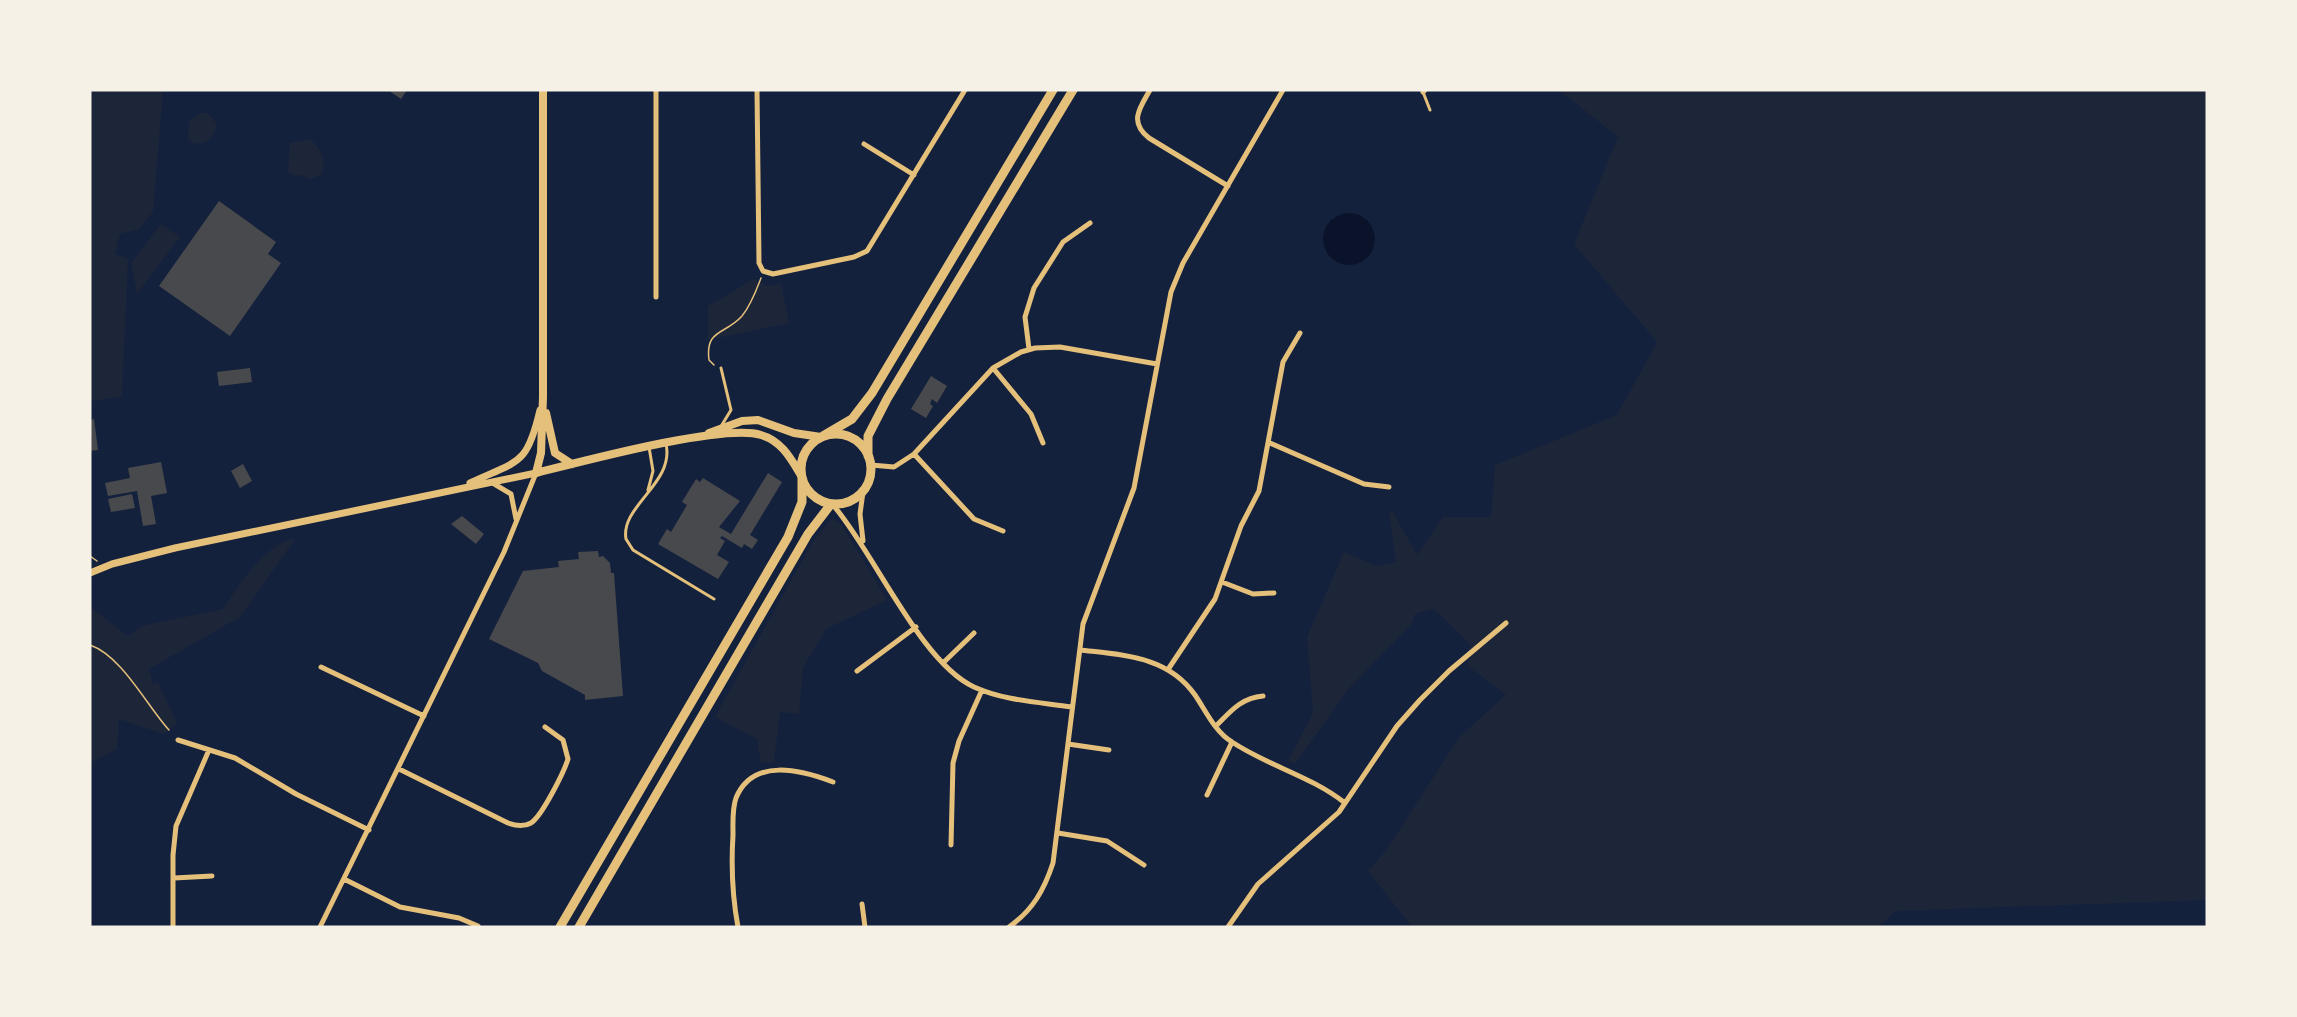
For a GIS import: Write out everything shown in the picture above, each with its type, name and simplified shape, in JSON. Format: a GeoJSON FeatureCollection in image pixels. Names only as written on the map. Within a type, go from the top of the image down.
{"type":"FeatureCollection","features":[{"type":"Feature","properties":{"kind":"main road"},"geometry":{"type":"LineString","coordinates":[[543,90],[543,397],[541,453],[536,472],[702,436],[746,432],[762,435],[784,449],[817,497],[832,504],[848,502],[863,492],[869,481],[868,436],[877,418],[1073,90]]}},
{"type":"Feature","properties":{"kind":"main road"},"geometry":{"type":"LineString","coordinates":[[560,927],[788,537],[802,502],[801,460],[804,451],[822,436],[852,418],[872,393],[1053,90]]}},
{"type":"Feature","properties":{"kind":"main road"},"geometry":{"type":"LineString","coordinates":[[543,397],[553,450],[558,457],[572,464]]}},
{"type":"Feature","properties":{"kind":"main road"},"geometry":{"type":"LineString","coordinates":[[702,436],[742,421],[758,420],[794,433],[850,439],[861,446],[870,460]]}},
{"type":"Feature","properties":{"kind":"main road"},"geometry":{"type":"LineString","coordinates":[[579,927],[808,534],[832,504]]}},
{"type":"Feature","properties":{"kind":"street"},"geometry":{"type":"LineString","coordinates":[[656,90],[656,297]]}},
{"type":"Feature","properties":{"kind":"street"},"geometry":{"type":"LineString","coordinates":[[757,90],[758,252],[760,268],[772,274],[854,257],[867,251],[965,90]]}},
{"type":"Feature","properties":{"kind":"street"},"geometry":{"type":"LineString","coordinates":[[1150,90],[1137,116],[1138,128],[1149,138],[1228,186]]}},
{"type":"Feature","properties":{"kind":"street"},"geometry":{"type":"LineString","coordinates":[[1010,927],[1032,907],[1045,886],[1053,863],[1072,707],[1089,605],[1134,489],[1166,309],[1176,278],[1283,90]]}},
{"type":"Feature","properties":{"kind":"street"},"geometry":{"type":"LineString","coordinates":[[864,144],[914,175]]}},
{"type":"Feature","properties":{"kind":"street"},"geometry":{"type":"LineString","coordinates":[[1029,349],[1025,317],[1034,288],[1064,242],[1090,224]]}},
{"type":"Feature","properties":{"kind":"street"},"geometry":{"type":"LineString","coordinates":[[1169,668],[1206,615],[1222,582],[1241,526],[1259,491],[1270,443],[1283,362],[1300,333]]}},
{"type":"Feature","properties":{"kind":"street"},"geometry":{"type":"LineString","coordinates":[[870,460],[894,467],[914,454],[993,368],[1029,349],[1060,347],[1157,364]]}},
{"type":"Feature","properties":{"kind":"street"},"geometry":{"type":"LineString","coordinates":[[993,368],[1031,414],[1043,443]]}},
{"type":"Feature","properties":{"kind":"street"},"geometry":{"type":"LineString","coordinates":[[463,486],[524,456],[533,441],[543,397]]}},
{"type":"Feature","properties":{"kind":"street"},"geometry":{"type":"LineString","coordinates":[[1270,443],[1364,484],[1389,487]]}},
{"type":"Feature","properties":{"kind":"street"},"geometry":{"type":"LineString","coordinates":[[914,454],[974,519],[1003,531]]}},
{"type":"Feature","properties":{"kind":"street"},"geometry":{"type":"LineString","coordinates":[[90,573],[109,565],[175,548],[536,472]]}},
{"type":"Feature","properties":{"kind":"street"},"geometry":{"type":"LineString","coordinates":[[320,927],[504,552],[536,472]]}},
{"type":"Feature","properties":{"kind":"street"},"geometry":{"type":"LineString","coordinates":[[491,482],[511,494],[516,520]]}},
{"type":"Feature","properties":{"kind":"street"},"geometry":{"type":"LineString","coordinates":[[863,492],[860,530],[865,549]]}},
{"type":"Feature","properties":{"kind":"street"},"geometry":{"type":"LineString","coordinates":[[832,504],[865,549],[916,627],[943,663],[957,677],[982,690],[1017,700],[1072,707]]}},
{"type":"Feature","properties":{"kind":"street"},"geometry":{"type":"LineString","coordinates":[[1222,582],[1253,594],[1274,593]]}},
{"type":"Feature","properties":{"kind":"street"},"geometry":{"type":"LineString","coordinates":[[1228,927],[1258,884],[1332,819],[1346,803],[1408,713],[1449,670],[1506,623]]}},
{"type":"Feature","properties":{"kind":"street"},"geometry":{"type":"LineString","coordinates":[[857,671],[916,627]]}},
{"type":"Feature","properties":{"kind":"street"},"geometry":{"type":"LineString","coordinates":[[943,663],[974,633]]}},
{"type":"Feature","properties":{"kind":"street"},"geometry":{"type":"LineString","coordinates":[[1080,650],[1143,659],[1169,668],[1193,692],[1216,726],[1232,742],[1299,774],[1346,803]]}},
{"type":"Feature","properties":{"kind":"street"},"geometry":{"type":"LineString","coordinates":[[321,667],[424,716]]}},
{"type":"Feature","properties":{"kind":"street"},"geometry":{"type":"LineString","coordinates":[[951,845],[953,763],[959,741],[982,690]]}},
{"type":"Feature","properties":{"kind":"street"},"geometry":{"type":"LineString","coordinates":[[1216,726],[1238,704],[1252,697],[1263,696]]}},
{"type":"Feature","properties":{"kind":"street"},"geometry":{"type":"LineString","coordinates":[[399,769],[508,823],[529,824],[539,815],[568,759],[563,740],[545,727]]}},
{"type":"Feature","properties":{"kind":"street"},"geometry":{"type":"LineString","coordinates":[[178,740],[244,763],[296,794],[369,830]]}},
{"type":"Feature","properties":{"kind":"street"},"geometry":{"type":"LineString","coordinates":[[1207,795],[1232,742]]}},
{"type":"Feature","properties":{"kind":"street"},"geometry":{"type":"LineString","coordinates":[[1068,744],[1109,750]]}},
{"type":"Feature","properties":{"kind":"street"},"geometry":{"type":"LineString","coordinates":[[173,927],[176,826],[209,750]]}},
{"type":"Feature","properties":{"kind":"street"},"geometry":{"type":"LineString","coordinates":[[738,927],[730,880],[734,806],[740,791],[750,779],[767,770],[814,775],[833,782]]}},
{"type":"Feature","properties":{"kind":"street"},"geometry":{"type":"LineString","coordinates":[[1058,833],[1107,841],[1144,865]]}},
{"type":"Feature","properties":{"kind":"street"},"geometry":{"type":"LineString","coordinates":[[174,878],[212,876]]}},
{"type":"Feature","properties":{"kind":"street"},"geometry":{"type":"LineString","coordinates":[[344,879],[400,907],[459,918],[478,926]]}},
{"type":"Feature","properties":{"kind":"street"},"geometry":{"type":"LineString","coordinates":[[862,904],[865,927]]}},
{"type":"Feature","properties":{"kind":"lane"},"geometry":{"type":"LineString","coordinates":[[1423,91],[1430,110]]}},
{"type":"Feature","properties":{"kind":"lane"},"geometry":{"type":"LineString","coordinates":[[719,429],[731,410],[721,368]]}},
{"type":"Feature","properties":{"kind":"lane"},"geometry":{"type":"LineString","coordinates":[[647,491],[658,481],[668,461],[666,444]]}},
{"type":"Feature","properties":{"kind":"lane"},"geometry":{"type":"LineString","coordinates":[[649,447],[653,471],[647,491],[626,528],[628,544],[714,598]]}},
{"type":"Feature","properties":{"kind":"path"},"geometry":{"type":"LineString","coordinates":[[721,368],[709,360],[708,344],[713,337],[745,312],[763,271]]}},
{"type":"Feature","properties":{"kind":"path"},"geometry":{"type":"LineString","coordinates":[[90,556],[97,561]]}},
{"type":"Feature","properties":{"kind":"path"},"geometry":{"type":"LineString","coordinates":[[90,645],[97,648],[124,673],[169,730]]}},
{"type":"Feature","properties":{"kind":"shaded area"},"geometry":{"type":"Polygon","coordinates":[[[90,90],[163,90],[153,212],[139,229],[120,234],[115,254],[128,258],[122,397],[90,401],[90,90]]]}},
{"type":"Feature","properties":{"kind":"shaded area"},"geometry":{"type":"Polygon","coordinates":[[[1559,90],[2207,90],[2207,900],[1896,911],[1878,927],[1412,927],[1368,871],[1387,849],[1460,736],[1506,695],[1468,666],[1471,645],[1434,609],[1415,614],[1411,625],[1350,687],[1295,764],[1288,761],[1313,713],[1307,637],[1344,552],[1377,566],[1396,562],[1389,511],[1393,512],[1417,555],[1443,517],[1491,517],[1495,465],[1617,415],[1657,342],[1574,244],[1618,137],[1559,90]]]}},
{"type":"Feature","properties":{"kind":"shaded area"},"geometry":{"type":"Polygon","coordinates":[[[200,113],[208,113],[217,124],[210,138],[195,144],[188,140],[189,121],[200,113]]]}},
{"type":"Feature","properties":{"kind":"shaded area"},"geometry":{"type":"Polygon","coordinates":[[[310,139],[320,151],[323,170],[321,175],[310,179],[288,172],[290,143],[310,139]]]}},
{"type":"Feature","properties":{"kind":"shaded area"},"geometry":{"type":"Polygon","coordinates":[[[1349,213],[1359,215],[1367,221],[1373,229],[1375,239],[1373,249],[1367,257],[1359,263],[1349,265],[1339,263],[1331,257],[1325,249],[1323,239],[1325,229],[1331,221],[1339,215],[1349,213]]]}},
{"type":"Feature","properties":{"kind":"shaded area"},"geometry":{"type":"Polygon","coordinates":[[[161,224],[180,237],[137,294],[131,263],[161,224]]]}},
{"type":"Feature","properties":{"kind":"shaded area"},"geometry":{"type":"Polygon","coordinates":[[[754,279],[768,286],[781,283],[789,323],[708,340],[708,306],[754,279]]]}},
{"type":"Feature","properties":{"kind":"shaded area"},"geometry":{"type":"Polygon","coordinates":[[[832,518],[842,525],[887,600],[826,629],[803,668],[799,714],[780,712],[774,762],[761,763],[757,739],[715,717],[812,543],[832,518]]]}},
{"type":"Feature","properties":{"kind":"shaded area"},"geometry":{"type":"Polygon","coordinates":[[[296,538],[240,617],[149,669],[153,684],[158,682],[177,724],[164,734],[119,719],[117,749],[90,763],[90,607],[128,636],[141,626],[223,609],[263,556],[284,542],[296,538]]]}},
{"type":"Feature","properties":{"kind":"building"},"geometry":{"type":"Polygon","coordinates":[[[388,90],[407,90],[401,99],[388,90]]]}},
{"type":"Feature","properties":{"kind":"building"},"geometry":{"type":"Polygon","coordinates":[[[219,201],[276,242],[268,254],[281,263],[230,336],[159,286],[219,201]]]}},
{"type":"Feature","properties":{"kind":"building"},"geometry":{"type":"Polygon","coordinates":[[[250,368],[252,382],[219,386],[217,372],[250,368]]]}},
{"type":"Feature","properties":{"kind":"building"},"geometry":{"type":"Polygon","coordinates":[[[931,376],[947,386],[937,403],[932,399],[930,404],[933,406],[926,418],[911,409],[931,376]]]}},
{"type":"Feature","properties":{"kind":"building"},"geometry":{"type":"Polygon","coordinates":[[[94,419],[98,450],[90,451],[90,420],[94,419]]]}},
{"type":"Feature","properties":{"kind":"building"},"geometry":{"type":"Polygon","coordinates":[[[161,462],[167,493],[151,496],[156,524],[143,526],[137,491],[108,496],[105,483],[130,478],[128,468],[161,462]]]}},
{"type":"Feature","properties":{"kind":"building"},"geometry":{"type":"Polygon","coordinates":[[[243,464],[252,481],[240,488],[231,471],[243,464]]]}},
{"type":"Feature","properties":{"kind":"building"},"geometry":{"type":"Polygon","coordinates":[[[768,473],[782,482],[750,535],[758,540],[752,549],[744,544],[742,548],[722,536],[720,538],[725,541],[717,555],[729,562],[718,579],[658,544],[667,529],[671,532],[687,505],[682,502],[696,479],[700,482],[703,478],[740,501],[719,527],[731,534],[768,473]]]}},
{"type":"Feature","properties":{"kind":"building"},"geometry":{"type":"Polygon","coordinates":[[[132,494],[135,508],[111,512],[108,499],[132,494]]]}},
{"type":"Feature","properties":{"kind":"building"},"geometry":{"type":"Polygon","coordinates":[[[462,516],[484,534],[476,544],[451,524],[462,516]]]}},
{"type":"Feature","properties":{"kind":"building"},"geometry":{"type":"Polygon","coordinates":[[[598,551],[599,557],[603,556],[610,563],[611,573],[614,573],[623,696],[585,700],[585,695],[542,671],[538,663],[489,639],[523,571],[559,567],[558,561],[579,559],[578,552],[598,551]]]}}]}
